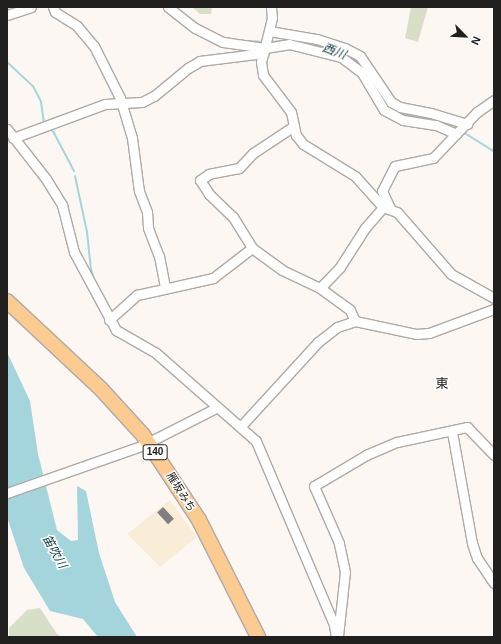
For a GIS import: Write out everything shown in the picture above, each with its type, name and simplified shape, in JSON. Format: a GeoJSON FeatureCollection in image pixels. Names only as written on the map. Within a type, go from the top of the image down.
{"type":"FeatureCollection","features":[{"type":"Feature","properties":{"kind":"highway","name":"雁坂みち"},"geometry":{"type":"LineString","coordinates":[[7,302],[111,399],[199,520],[258,637]]}},
{"type":"Feature","properties":{"kind":"street"},"geometry":{"type":"LineString","coordinates":[[7,15],[31,7]]}},
{"type":"Feature","properties":{"kind":"street"},"geometry":{"type":"LineString","coordinates":[[53,7],[55,12],[77,26],[94,46],[122,104],[132,138],[139,191],[147,212],[148,228],[159,256],[165,287]]}},
{"type":"Feature","properties":{"kind":"street"},"geometry":{"type":"LineString","coordinates":[[168,7],[195,28],[223,42],[264,50]]}},
{"type":"Feature","properties":{"kind":"street"},"geometry":{"type":"LineString","coordinates":[[271,7],[272,18],[261,62],[263,75],[291,112],[296,135],[303,144],[354,176],[387,208],[406,222],[451,274],[494,298]]}},
{"type":"Feature","properties":{"kind":"street"},"geometry":{"type":"LineString","coordinates":[[269,31],[317,39],[345,48],[360,56],[391,102],[400,107],[431,113],[467,124]]}},
{"type":"Feature","properties":{"kind":"street"},"geometry":{"type":"LineString","coordinates":[[13,138],[105,104],[142,102],[154,96],[188,68],[200,61],[264,50],[289,44],[342,58],[362,74],[384,110],[403,120],[436,125],[456,134]]}},
{"type":"Feature","properties":{"kind":"street"},"geometry":{"type":"LineString","coordinates":[[387,208],[382,191],[395,166],[433,158],[456,134],[494,100]]}},
{"type":"Feature","properties":{"kind":"street"},"geometry":{"type":"LineString","coordinates":[[294,126],[253,153],[239,168],[209,174],[200,180],[208,194],[233,217],[252,248],[282,270],[320,288],[350,310],[355,321]]}},
{"type":"Feature","properties":{"kind":"street"},"geometry":{"type":"LineString","coordinates":[[7,130],[46,179],[62,205],[74,252],[109,320],[116,330],[156,353],[206,395],[216,408],[241,426],[256,441],[334,624],[337,637]]}},
{"type":"Feature","properties":{"kind":"street"},"geometry":{"type":"LineString","coordinates":[[320,288],[340,267],[365,228],[387,208]]}},
{"type":"Feature","properties":{"kind":"street"},"geometry":{"type":"LineString","coordinates":[[109,320],[137,295],[165,287],[213,278],[252,248]]}},
{"type":"Feature","properties":{"kind":"street"},"geometry":{"type":"LineString","coordinates":[[241,426],[318,342],[337,328],[355,321],[416,334],[429,333],[494,309]]}},
{"type":"Feature","properties":{"kind":"street"},"geometry":{"type":"LineString","coordinates":[[7,493],[145,445],[216,408]]}},
{"type":"Feature","properties":{"kind":"street"},"geometry":{"type":"LineString","coordinates":[[337,637],[344,572],[339,543],[314,486],[366,455],[397,442],[436,433],[452,432],[467,427],[494,455]]}},
{"type":"Feature","properties":{"kind":"street"},"geometry":{"type":"LineString","coordinates":[[452,432],[472,543],[478,558],[494,582]]}},
{"type":"Feature","properties":{"kind":"shaded area"},"geometry":{"type":"Polygon","coordinates":[[[170,500],[197,537],[160,567],[127,534],[170,500]]]}},
{"type":"Feature","properties":{"kind":"green space"},"geometry":{"type":"Polygon","coordinates":[[[192,7],[212,7],[211,14],[200,14],[192,7]]]}},
{"type":"Feature","properties":{"kind":"green space"},"geometry":{"type":"Polygon","coordinates":[[[411,7],[428,7],[418,42],[405,38],[411,7]]]}},
{"type":"Feature","properties":{"kind":"green space"},"geometry":{"type":"Polygon","coordinates":[[[40,608],[57,634],[62,637],[9,637],[9,628],[27,610],[40,608]]]}},
{"type":"Feature","properties":{"kind":"water","name":"笛吹川"},"geometry":{"type":"Polygon","coordinates":[[[7,352],[30,401],[38,454],[57,530],[71,541],[78,540],[77,486],[86,491],[99,553],[115,602],[137,637],[98,637],[83,619],[50,611],[24,568],[7,517],[7,352]]]}},
{"type":"Feature","properties":{"kind":"building"},"geometry":{"type":"Polygon","coordinates":[[[163,507],[174,519],[168,524],[157,512],[163,507]]]}},
{"type":"Feature","properties":{"kind":"waterway","name":"西川"},"geometry":{"type":"LineString","coordinates":[[269,42],[296,40]]}},
{"type":"Feature","properties":{"kind":"waterway","name":"西川"},"geometry":{"type":"LineString","coordinates":[[249,41],[264,42]]}},
{"type":"Feature","properties":{"kind":"waterway","name":"西川"},"geometry":{"type":"LineString","coordinates":[[300,41],[336,51]]}},
{"type":"Feature","properties":{"kind":"waterway","name":"西川"},"geometry":{"type":"LineString","coordinates":[[344,54],[361,64]]}},
{"type":"Feature","properties":{"kind":"waterway"},"geometry":{"type":"LineString","coordinates":[[7,62],[33,86],[41,102],[44,123]]}},
{"type":"Feature","properties":{"kind":"waterway","name":"西川"},"geometry":{"type":"LineString","coordinates":[[378,91],[389,108],[407,115],[433,120]]}},
{"type":"Feature","properties":{"kind":"waterway","name":"西川"},"geometry":{"type":"LineString","coordinates":[[443,123],[457,129]]}},
{"type":"Feature","properties":{"kind":"waterway"},"geometry":{"type":"LineString","coordinates":[[49,127],[54,133],[74,171]]}},
{"type":"Feature","properties":{"kind":"waterway","name":"西川"},"geometry":{"type":"LineString","coordinates":[[463,132],[494,151]]}},
{"type":"Feature","properties":{"kind":"waterway"},"geometry":{"type":"LineString","coordinates":[[75,176],[87,232],[91,269],[95,282]]}},
{"type":"Feature","properties":{"kind":"district","name":"東"},"geometry":{"type":"Point","coordinates":[442,384]}}]}
